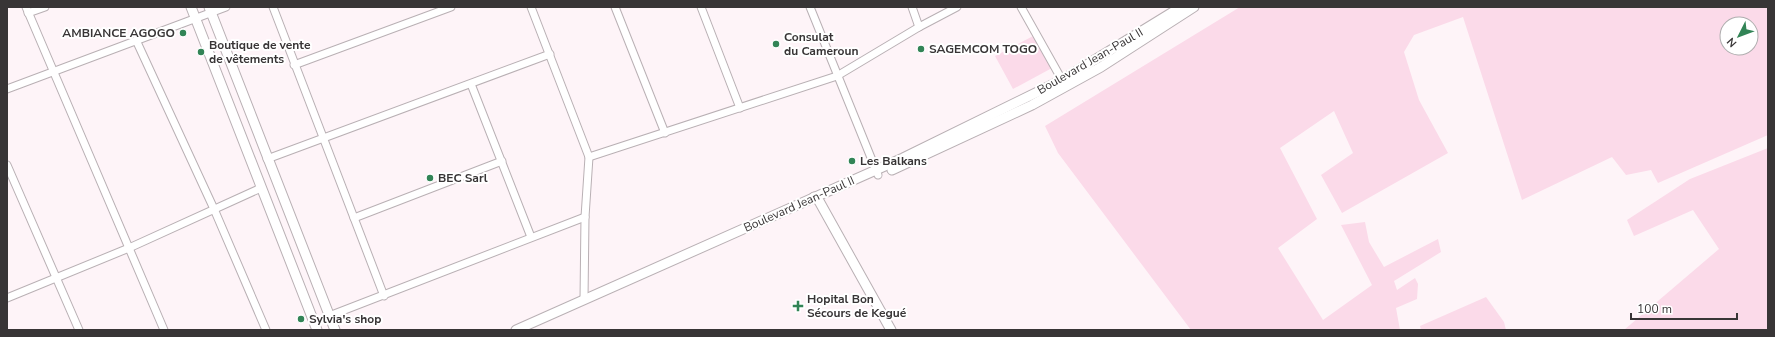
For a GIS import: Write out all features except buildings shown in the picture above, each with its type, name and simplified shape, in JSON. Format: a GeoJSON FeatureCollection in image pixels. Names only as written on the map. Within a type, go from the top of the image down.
{"type":"FeatureCollection","features":[{"type":"Feature","properties":{"kind":"main road"},"geometry":{"type":"LineString","coordinates":[[190,7],[317,330]]}},
{"type":"Feature","properties":{"kind":"main road","name":"Boulevard Jean-Paul II"},"geometry":{"type":"LineString","coordinates":[[877,173],[1062,80],[1181,7]]}},
{"type":"Feature","properties":{"kind":"main road","name":"Boulevard Jean-Paul II"},"geometry":{"type":"LineString","coordinates":[[516,330],[1032,105],[1101,67],[1194,7]]}},
{"type":"Feature","properties":{"kind":"main road"},"geometry":{"type":"LineString","coordinates":[[210,9],[267,159],[335,330]]}},
{"type":"Feature","properties":{"kind":"main road"},"geometry":{"type":"LineString","coordinates":[[817,199],[891,330]]}},
{"type":"Feature","properties":{"kind":"main road","name":"Boulevard Jean-Paul II"},"geometry":{"type":"LineString","coordinates":[[531,330],[817,199]]}},
{"type":"Feature","properties":{"kind":"street"},"geometry":{"type":"LineString","coordinates":[[45,7],[27,10],[164,330]]}},
{"type":"Feature","properties":{"kind":"street"},"geometry":{"type":"LineString","coordinates":[[7,89],[195,18],[210,9],[226,7]]}},
{"type":"Feature","properties":{"kind":"street"},"geometry":{"type":"LineString","coordinates":[[273,7],[322,139],[384,296]]}},
{"type":"Feature","properties":{"kind":"street"},"geometry":{"type":"LineString","coordinates":[[294,65],[451,7]]}},
{"type":"Feature","properties":{"kind":"street"},"geometry":{"type":"LineString","coordinates":[[531,7],[589,157],[585,217],[584,300]]}},
{"type":"Feature","properties":{"kind":"street"},"geometry":{"type":"LineString","coordinates":[[616,7],[664,133]]}},
{"type":"Feature","properties":{"kind":"street"},"geometry":{"type":"LineString","coordinates":[[701,7],[740,108]]}},
{"type":"Feature","properties":{"kind":"street"},"geometry":{"type":"LineString","coordinates":[[810,7],[877,173]]}},
{"type":"Feature","properties":{"kind":"street"},"geometry":{"type":"LineString","coordinates":[[912,7],[919,27]]}},
{"type":"Feature","properties":{"kind":"street"},"geometry":{"type":"LineString","coordinates":[[589,157],[837,76],[919,27],[957,7]]}},
{"type":"Feature","properties":{"kind":"street"},"geometry":{"type":"LineString","coordinates":[[1021,7],[1062,80]]}},
{"type":"Feature","properties":{"kind":"street"},"geometry":{"type":"LineString","coordinates":[[136,40],[214,209],[266,330]]}},
{"type":"Feature","properties":{"kind":"street"},"geometry":{"type":"LineString","coordinates":[[267,159],[550,54]]}},
{"type":"Feature","properties":{"kind":"street"},"geometry":{"type":"LineString","coordinates":[[471,84],[531,237]]}},
{"type":"Feature","properties":{"kind":"street"},"geometry":{"type":"LineString","coordinates":[[354,218],[502,161]]}},
{"type":"Feature","properties":{"kind":"street"},"geometry":{"type":"LineString","coordinates":[[7,165],[79,330]]}},
{"type":"Feature","properties":{"kind":"street"},"geometry":{"type":"LineString","coordinates":[[7,298],[129,248],[261,188]]}},
{"type":"Feature","properties":{"kind":"street"},"geometry":{"type":"LineString","coordinates":[[329,316],[585,217]]}},
{"type":"Feature","properties":{"kind":"shaded area"},"geometry":{"type":"Polygon","coordinates":[[[1240,7],[1768,7],[1768,135],[1658,183],[1651,170],[1626,175],[1612,157],[1522,200],[1463,17],[1414,35],[1404,52],[1419,100],[1448,153],[1342,213],[1321,175],[1353,153],[1334,111],[1280,148],[1317,219],[1278,248],[1323,320],[1372,285],[1341,225],[1365,222],[1369,242],[1384,267],[1438,239],[1441,252],[1394,281],[1397,290],[1415,278],[1418,284],[1417,299],[1396,308],[1400,330],[1191,330],[1058,153],[1045,126],[1240,7]]]}},
{"type":"Feature","properties":{"kind":"shaded area"},"geometry":{"type":"Polygon","coordinates":[[[1035,35],[1052,68],[1013,89],[995,56],[1035,35]]]}},
{"type":"Feature","properties":{"kind":"shaded area"},"geometry":{"type":"Polygon","coordinates":[[[1768,148],[1768,330],[1624,330],[1719,249],[1693,210],[1634,236],[1627,220],[1690,179],[1768,148]]]}},
{"type":"Feature","properties":{"kind":"shaded area"},"geometry":{"type":"Polygon","coordinates":[[[1486,297],[1504,322],[1506,330],[1421,330],[1420,326],[1486,297]]]}},
{"type":"Feature","properties":{"kind":"place","name":"AMBIANCE AGOGO"},"geometry":{"type":"Point","coordinates":[183,33]}},
{"type":"Feature","properties":{"kind":"place","name":"Consulat du Cameroun"},"geometry":{"type":"Point","coordinates":[776,44]}},
{"type":"Feature","properties":{"kind":"place","name":"SAGEMCOM TOGO"},"geometry":{"type":"Point","coordinates":[921,49]}},
{"type":"Feature","properties":{"kind":"place","name":"Boutique de vente de vêtements"},"geometry":{"type":"Point","coordinates":[201,52]}},
{"type":"Feature","properties":{"kind":"place","name":"Les Balkans"},"geometry":{"type":"Point","coordinates":[852,161]}},
{"type":"Feature","properties":{"kind":"place","name":"BEC Sarl"},"geometry":{"type":"Point","coordinates":[430,178]}},
{"type":"Feature","properties":{"kind":"place","name":"Hopital Bon Sécours de Kegué"},"geometry":{"type":"Point","coordinates":[798,306]}},
{"type":"Feature","properties":{"kind":"place","name":"Sylvia's shop"},"geometry":{"type":"Point","coordinates":[301,319]}}]}
